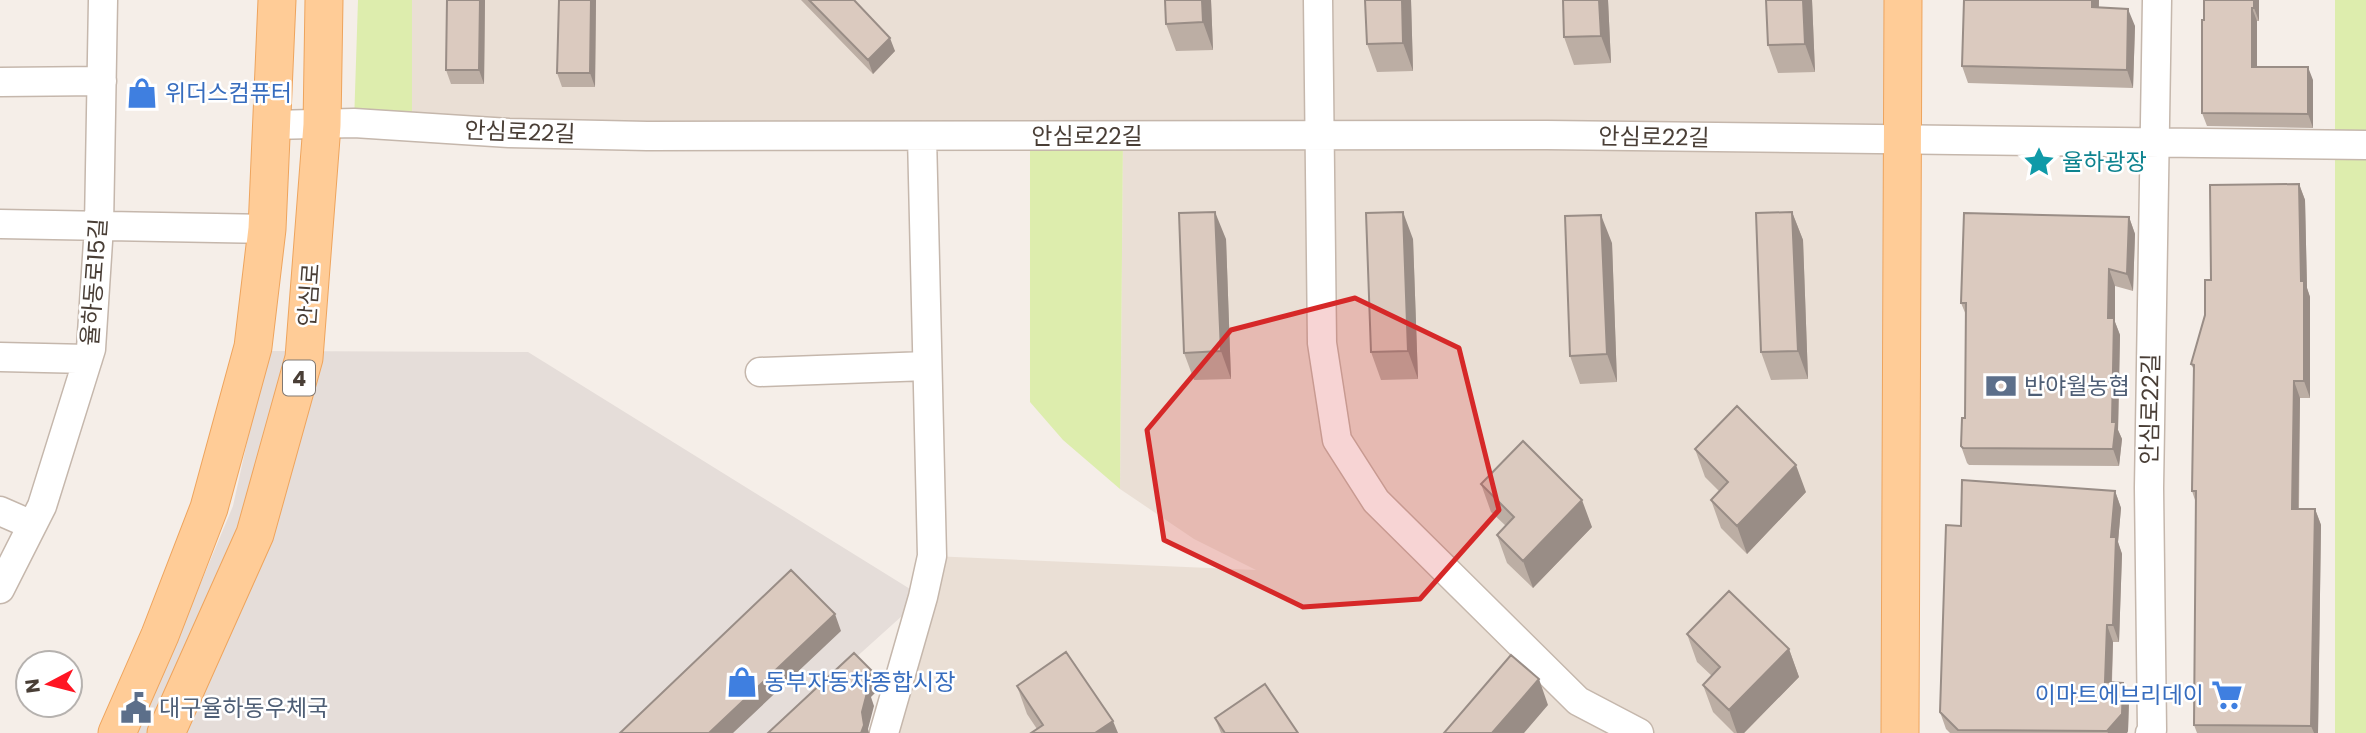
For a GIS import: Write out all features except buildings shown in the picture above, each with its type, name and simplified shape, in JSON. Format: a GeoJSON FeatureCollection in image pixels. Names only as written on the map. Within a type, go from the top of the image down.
{"type":"FeatureCollection","features":[{"type":"Feature","properties":{"kind":"main road","name":"안심로"},"geometry":{"type":"LineString","coordinates":[[117,733],[160,635],[209,508],[253,347],[267,229],[277,0]]}},
{"type":"Feature","properties":{"kind":"main road","name":"안심로"},"geometry":{"type":"LineString","coordinates":[[166,733],[255,534],[304,358],[323,125],[324,0]]}},
{"type":"Feature","properties":{"kind":"main road"},"geometry":{"type":"LineString","coordinates":[[1900,733],[1903,0]]}},
{"type":"Feature","properties":{"kind":"street","name":"율하동로15길"},"geometry":{"type":"LineString","coordinates":[[0,589],[42,506],[91,349],[99,226],[103,0]]}},
{"type":"Feature","properties":{"kind":"street"},"geometry":{"type":"LineString","coordinates":[[1318,0],[1322,344],[1338,440],[1376,500],[1578,701],[1639,733]]}},
{"type":"Feature","properties":{"kind":"street","name":"안심로22길"},"geometry":{"type":"LineString","coordinates":[[2150,733],[2149,488],[2157,0]]}},
{"type":"Feature","properties":{"kind":"street"},"geometry":{"type":"LineString","coordinates":[[0,82],[102,81]]}},
{"type":"Feature","properties":{"kind":"street","name":"안심로22길"},"geometry":{"type":"LineString","coordinates":[[272,125],[354,123],[509,133],[647,136],[1547,135],[2366,145]]}},
{"type":"Feature","properties":{"kind":"street"},"geometry":{"type":"LineString","coordinates":[[884,733],[932,556],[922,136]]}},
{"type":"Feature","properties":{"kind":"street"},"geometry":{"type":"LineString","coordinates":[[0,224],[267,229]]}},
{"type":"Feature","properties":{"kind":"street"},"geometry":{"type":"LineString","coordinates":[[0,357],[88,359]]}},
{"type":"Feature","properties":{"kind":"street"},"geometry":{"type":"LineString","coordinates":[[760,372],[927,366]]}},
{"type":"Feature","properties":{"kind":"street"},"geometry":{"type":"LineString","coordinates":[[0,511],[32,525]]}},
{"type":"Feature","properties":{"kind":"highlighted area"},"geometry":{"type":"Polygon","coordinates":[[[1355,298],[1459,348],[1499,510],[1420,599],[1303,607],[1164,540],[1147,430],[1231,330],[1355,298]]]}},
{"type":"Feature","properties":{"kind":"shaded area"},"geometry":{"type":"Polygon","coordinates":[[[412,0],[1903,0],[1903,733],[884,733],[932,556],[1256,570],[1194,539],[1120,489],[1123,137],[412,127],[412,0]]]}},
{"type":"Feature","properties":{"kind":"shaded area"},"geometry":{"type":"Polygon","coordinates":[[[267,351],[528,352],[923,597],[772,733],[138,733],[233,506],[267,351]]]}},
{"type":"Feature","properties":{"kind":"green space"},"geometry":{"type":"Polygon","coordinates":[[[358,0],[412,0],[412,127],[354,123],[358,0]]]}},
{"type":"Feature","properties":{"kind":"green space"},"geometry":{"type":"Polygon","coordinates":[[[2335,0],[2366,0],[2366,733],[2335,733],[2335,0]]]}},
{"type":"Feature","properties":{"kind":"green space"},"geometry":{"type":"Polygon","coordinates":[[[1030,136],[1123,136],[1120,489],[1063,440],[1030,402],[1030,136]]]}},
{"type":"Feature","properties":{"kind":"place","name":"위더스컴퓨터"},"geometry":{"type":"Point","coordinates":[142,93]}},
{"type":"Feature","properties":{"kind":"place","name":"율하광장"},"geometry":{"type":"Point","coordinates":[2039,162]}},
{"type":"Feature","properties":{"kind":"place","name":"반야월농협"},"geometry":{"type":"Point","coordinates":[2001,386]}},
{"type":"Feature","properties":{"kind":"place","name":"동부자동차종합시장"},"geometry":{"type":"Point","coordinates":[742,682]}},
{"type":"Feature","properties":{"kind":"place","name":"이마트에브리데이"},"geometry":{"type":"Point","coordinates":[2227,695]}},
{"type":"Feature","properties":{"kind":"place","name":"대구율하동우체국"},"geometry":{"type":"Point","coordinates":[136,708]}}]}
